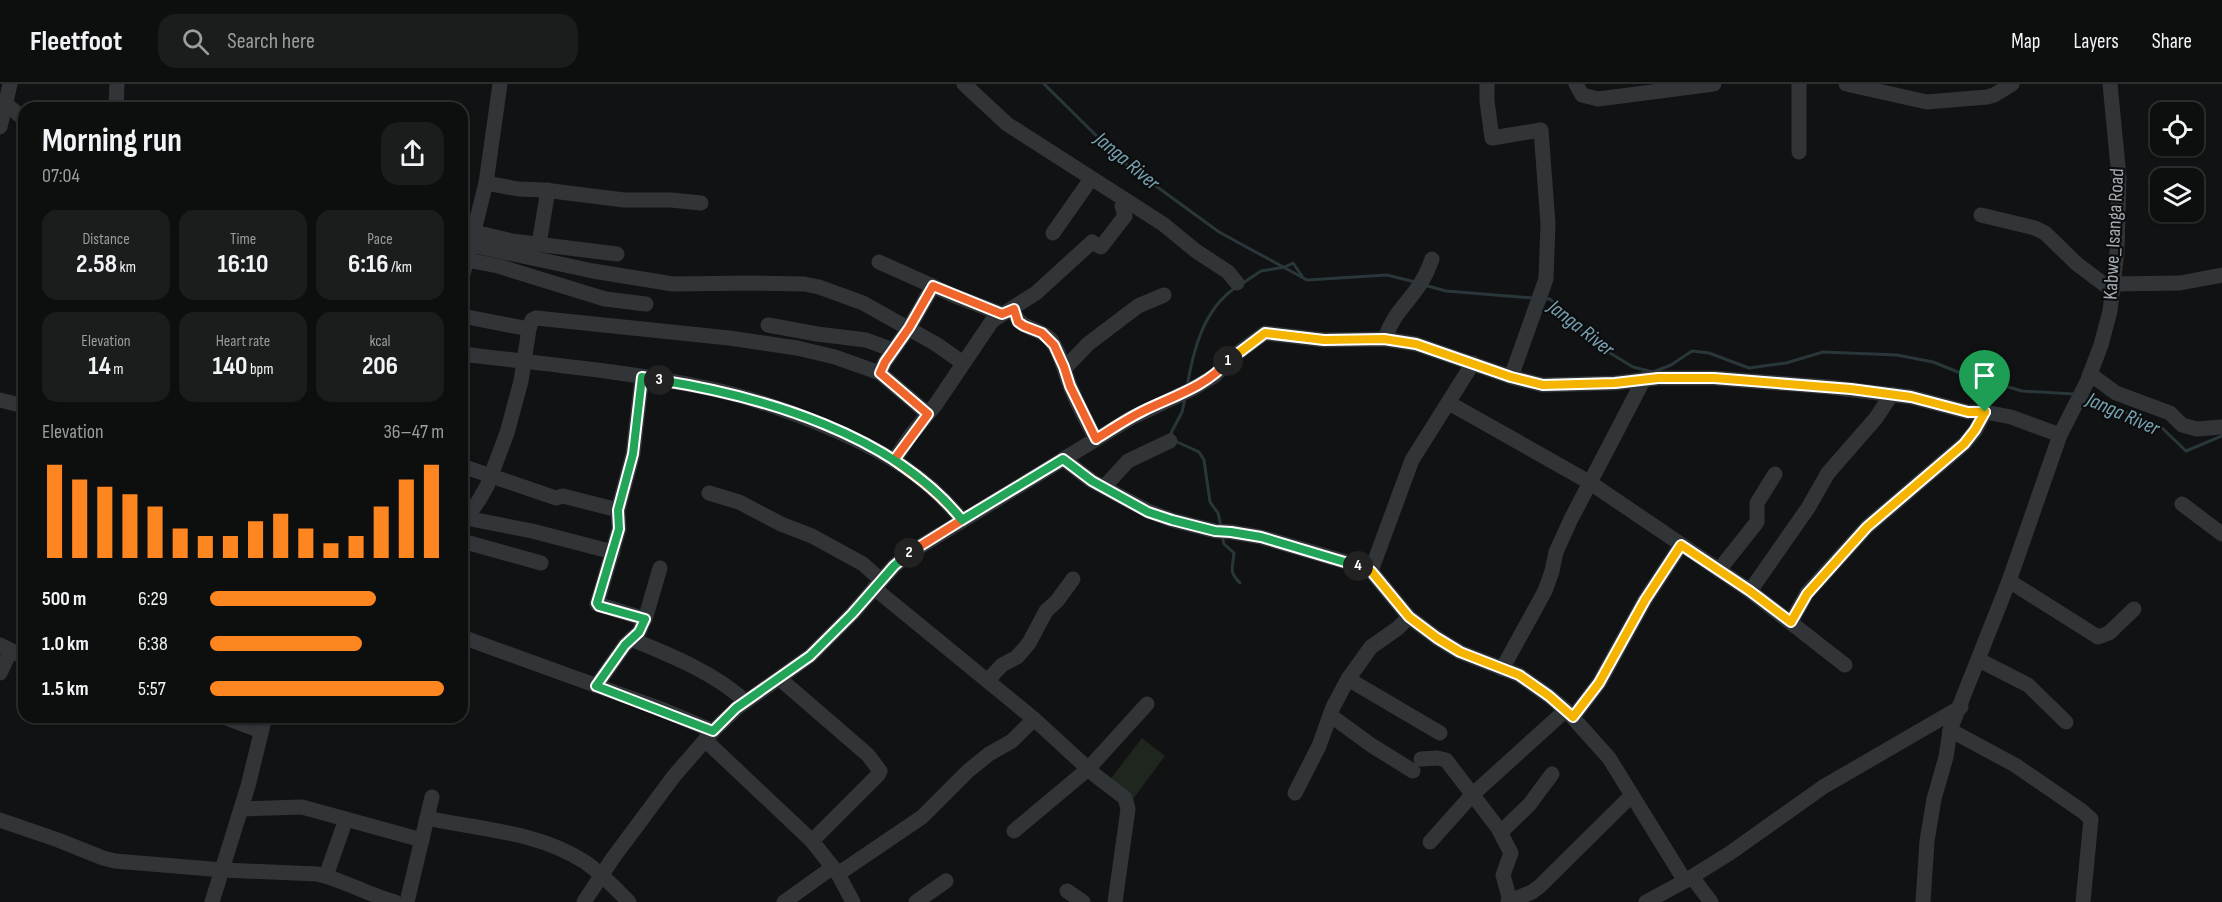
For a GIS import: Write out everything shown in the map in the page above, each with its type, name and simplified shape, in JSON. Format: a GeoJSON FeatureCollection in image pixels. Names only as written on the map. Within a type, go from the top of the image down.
{"type":"FeatureCollection","features":[{"type":"Feature","properties":{"kind":"street"},"geometry":{"type":"LineString","coordinates":[[0,127],[7,105],[10,84]]}},
{"type":"Feature","properties":{"kind":"street"},"geometry":{"type":"LineString","coordinates":[[116,102],[117,84]]}},
{"type":"Feature","properties":{"kind":"street"},"geometry":{"type":"LineString","coordinates":[[468,257],[486,183],[500,84]]}},
{"type":"Feature","properties":{"kind":"street"},"geometry":{"type":"LineString","coordinates":[[964,84],[1007,124],[1163,224],[1196,251],[1228,272],[1237,283]]}},
{"type":"Feature","properties":{"kind":"street"},"geometry":{"type":"LineString","coordinates":[[1487,84],[1486,100],[1491,138],[1541,130],[1548,224],[1546,279],[1511,377]]}},
{"type":"Feature","properties":{"kind":"street"},"geometry":{"type":"LineString","coordinates":[[1576,84],[1582,95],[1598,99],[1714,84]]}},
{"type":"Feature","properties":{"kind":"street"},"geometry":{"type":"LineString","coordinates":[[1798,152],[1799,84]]}},
{"type":"Feature","properties":{"kind":"street"},"geometry":{"type":"LineString","coordinates":[[1846,84],[1927,102],[1987,97],[2012,84]]}},
{"type":"Feature","properties":{"kind":"street","name":"Kabwe_Isanga Road"},"geometry":{"type":"LineString","coordinates":[[1923,902],[1927,841],[1950,730],[2009,581],[2060,435],[2089,378],[2101,345],[2113,287],[2118,239],[2119,177],[2110,84]]}},
{"type":"Feature","properties":{"kind":"street"},"geometry":{"type":"LineString","coordinates":[[7,105],[18,114]]}},
{"type":"Feature","properties":{"kind":"street"},"geometry":{"type":"LineString","coordinates":[[1053,233],[1091,179]]}},
{"type":"Feature","properties":{"kind":"street"},"geometry":{"type":"LineString","coordinates":[[486,183],[518,189],[548,190],[624,200],[671,200],[701,203]]}},
{"type":"Feature","properties":{"kind":"street"},"geometry":{"type":"LineString","coordinates":[[539,244],[548,190]]}},
{"type":"Feature","properties":{"kind":"street"},"geometry":{"type":"LineString","coordinates":[[894,460],[940,398],[992,321],[1036,293],[1092,242],[1101,247],[1125,216],[1122,206],[1126,202]]}},
{"type":"Feature","properties":{"kind":"street"},"geometry":{"type":"LineString","coordinates":[[1981,215],[2035,228],[2045,233],[2077,264],[2113,287],[2180,283],[2222,275]]}},
{"type":"Feature","properties":{"kind":"street"},"geometry":{"type":"LineString","coordinates":[[471,246],[512,241],[618,254]]}},
{"type":"Feature","properties":{"kind":"street"},"geometry":{"type":"LineString","coordinates":[[471,246],[498,266],[605,298],[646,304]]}},
{"type":"Feature","properties":{"kind":"street"},"geometry":{"type":"LineString","coordinates":[[471,246],[660,283],[683,285],[768,283],[819,286],[858,300],[909,328],[963,363]]}},
{"type":"Feature","properties":{"kind":"street"},"geometry":{"type":"LineString","coordinates":[[879,262],[933,286],[1008,311],[1018,322],[1048,337],[1060,356],[1070,386],[1096,439]]}},
{"type":"Feature","properties":{"kind":"street"},"geometry":{"type":"LineString","coordinates":[[1384,339],[1396,316],[1418,290],[1429,267]]}},
{"type":"Feature","properties":{"kind":"street"},"geometry":{"type":"LineString","coordinates":[[880,373],[933,286]]}},
{"type":"Feature","properties":{"kind":"street"},"geometry":{"type":"LineString","coordinates":[[1065,368],[1088,344],[1138,306],[1164,295]]}},
{"type":"Feature","properties":{"kind":"street"},"geometry":{"type":"LineString","coordinates":[[468,317],[529,329]]}},
{"type":"Feature","properties":{"kind":"street"},"geometry":{"type":"LineString","coordinates":[[468,515],[479,500],[491,475],[513,417],[525,362],[529,329],[532,320],[536,318],[729,338],[812,351],[880,373],[928,414]]}},
{"type":"Feature","properties":{"kind":"street"},"geometry":{"type":"LineString","coordinates":[[768,325],[866,340],[893,350]]}},
{"type":"Feature","properties":{"kind":"street"},"geometry":{"type":"LineString","coordinates":[[584,902],[674,776],[709,736],[746,702],[780,679],[826,641],[911,552],[1143,411],[1188,391],[1220,370],[1229,360],[1265,333],[1324,340],[1384,339],[1416,344],[1530,383],[1555,386],[1644,379],[1714,378],[1892,394],[1968,412],[1985,412],[2028,422],[2060,435]]}},
{"type":"Feature","properties":{"kind":"street"},"geometry":{"type":"LineString","coordinates":[[468,355],[642,377],[707,388],[769,405],[857,440],[894,460],[925,481],[962,520]]}},
{"type":"Feature","properties":{"kind":"street"},"geometry":{"type":"LineString","coordinates":[[1371,571],[1412,460],[1473,363]]}},
{"type":"Feature","properties":{"kind":"street"},"geometry":{"type":"LineString","coordinates":[[642,377],[633,454],[618,510],[619,529],[597,604],[645,619]]}},
{"type":"Feature","properties":{"kind":"street"},"geometry":{"type":"LineString","coordinates":[[2089,378],[2116,393],[2170,413],[2182,425],[2197,429],[2222,427]]}},
{"type":"Feature","properties":{"kind":"street"},"geometry":{"type":"LineString","coordinates":[[1502,669],[1545,591],[1559,543],[1644,379]]}},
{"type":"Feature","properties":{"kind":"street"},"geometry":{"type":"LineString","coordinates":[[1750,591],[1808,508],[1828,473],[1876,418],[1892,394]]}},
{"type":"Feature","properties":{"kind":"street"},"geometry":{"type":"LineString","coordinates":[[0,400],[18,404]]}},
{"type":"Feature","properties":{"kind":"street"},"geometry":{"type":"LineString","coordinates":[[1449,403],[1589,482],[1750,591],[1845,665]]}},
{"type":"Feature","properties":{"kind":"street"},"geometry":{"type":"LineString","coordinates":[[1791,622],[1807,594],[1867,527],[1964,444],[1985,412]]}},
{"type":"Feature","properties":{"kind":"street"},"geometry":{"type":"LineString","coordinates":[[1104,487],[1128,461],[1170,441]]}},
{"type":"Feature","properties":{"kind":"street"},"geometry":{"type":"LineString","coordinates":[[1063,459],[1104,487],[1148,512],[1223,532],[1271,540],[1371,571],[1409,617],[1437,638],[1460,652],[1533,684],[1569,714],[1600,747],[1689,879],[1711,902]]}},
{"type":"Feature","properties":{"kind":"street"},"geometry":{"type":"LineString","coordinates":[[468,468],[556,498],[563,496],[618,510]]}},
{"type":"Feature","properties":{"kind":"street"},"geometry":{"type":"LineString","coordinates":[[1719,570],[1756,522],[1757,503],[1775,474]]}},
{"type":"Feature","properties":{"kind":"street"},"geometry":{"type":"LineString","coordinates":[[709,493],[739,502],[781,524],[812,536],[863,564],[878,584],[1034,719],[1088,769],[1125,798],[1128,809],[1115,902]]}},
{"type":"Feature","properties":{"kind":"street"},"geometry":{"type":"LineString","coordinates":[[2182,504],[2222,534]]}},
{"type":"Feature","properties":{"kind":"street"},"geometry":{"type":"LineString","coordinates":[[468,522],[532,531],[613,552]]}},
{"type":"Feature","properties":{"kind":"street"},"geometry":{"type":"LineString","coordinates":[[468,543],[541,563]]}},
{"type":"Feature","properties":{"kind":"street"},"geometry":{"type":"LineString","coordinates":[[1430,842],[1472,795],[1569,714],[1599,683],[1645,600],[1681,545]]}},
{"type":"Feature","properties":{"kind":"street"},"geometry":{"type":"LineString","coordinates":[[596,686],[606,669],[639,632],[660,568]]}},
{"type":"Feature","properties":{"kind":"street"},"geometry":{"type":"LineString","coordinates":[[988,680],[1002,665],[1017,657],[1029,643],[1046,611],[1074,579]]}},
{"type":"Feature","properties":{"kind":"street"},"geometry":{"type":"LineString","coordinates":[[2009,581],[2098,637],[2109,633],[2134,609]]}},
{"type":"Feature","properties":{"kind":"street"},"geometry":{"type":"LineString","coordinates":[[1294,794],[1319,746],[1330,715],[1348,679],[1371,647],[1398,628],[1409,617]]}},
{"type":"Feature","properties":{"kind":"street"},"geometry":{"type":"LineString","coordinates":[[468,639],[596,686],[709,736],[812,841],[836,870],[853,902]]}},
{"type":"Feature","properties":{"kind":"street"},"geometry":{"type":"LineString","coordinates":[[631,639],[660,651],[720,682],[746,702]]}},
{"type":"Feature","properties":{"kind":"street"},"geometry":{"type":"LineString","coordinates":[[0,672],[11,651]]}},
{"type":"Feature","properties":{"kind":"street"},"geometry":{"type":"LineString","coordinates":[[1979,660],[2028,685],[2066,722]]}},
{"type":"Feature","properties":{"kind":"street"},"geometry":{"type":"LineString","coordinates":[[780,679],[868,756],[880,771],[812,841]]}},
{"type":"Feature","properties":{"kind":"street"},"geometry":{"type":"LineString","coordinates":[[1348,679],[1440,733]]}},
{"type":"Feature","properties":{"kind":"street"},"geometry":{"type":"LineString","coordinates":[[1014,831],[1088,769],[1147,704]]}},
{"type":"Feature","properties":{"kind":"street"},"geometry":{"type":"LineString","coordinates":[[1646,902],[1730,853],[1823,787],[1960,707]]}},
{"type":"Feature","properties":{"kind":"street"},"geometry":{"type":"LineString","coordinates":[[1330,715],[1371,745],[1417,765],[1437,758],[1446,760],[1501,832],[1510,853],[1503,875],[1513,901],[1532,892],[1548,879],[1632,795]]}},
{"type":"Feature","properties":{"kind":"street"},"geometry":{"type":"LineString","coordinates":[[784,902],[922,817],[968,771],[989,754],[1012,741],[1034,719]]}},
{"type":"Feature","properties":{"kind":"street"},"geometry":{"type":"LineString","coordinates":[[212,902],[241,809],[263,724]]}},
{"type":"Feature","properties":{"kind":"street"},"geometry":{"type":"LineString","coordinates":[[1950,730],[2014,765],[2091,819],[2083,902]]}},
{"type":"Feature","properties":{"kind":"street"},"geometry":{"type":"LineString","coordinates":[[1501,832],[1529,805],[1552,774]]}},
{"type":"Feature","properties":{"kind":"street"},"geometry":{"type":"LineString","coordinates":[[408,902],[432,797]]}},
{"type":"Feature","properties":{"kind":"street"},"geometry":{"type":"LineString","coordinates":[[241,809],[302,807],[422,840]]}},
{"type":"Feature","properties":{"kind":"street"},"geometry":{"type":"LineString","coordinates":[[427,818],[493,831],[507,831],[534,838],[570,854],[602,875],[629,902]]}},
{"type":"Feature","properties":{"kind":"street"},"geometry":{"type":"LineString","coordinates":[[326,876],[346,819]]}},
{"type":"Feature","properties":{"kind":"street"},"geometry":{"type":"LineString","coordinates":[[0,820],[103,858],[223,870],[326,876],[367,894],[395,902]]}},
{"type":"Feature","properties":{"kind":"street"},"geometry":{"type":"LineString","coordinates":[[916,902],[946,881]]}},
{"type":"Feature","properties":{"kind":"street"},"geometry":{"type":"LineString","coordinates":[[1067,891],[1083,902]]}},
{"type":"Feature","properties":{"kind":"shaded area"},"geometry":{"type":"Polygon","coordinates":[[[1142,738],[1165,756],[1133,799],[1109,781],[1142,738]]]}},
{"type":"Feature","properties":{"kind":"waterway","name":"Janga River"},"geometry":{"type":"LineString","coordinates":[[1044,84],[1123,162],[1219,232],[1307,280],[1387,275],[1415,282]]}},
{"type":"Feature","properties":{"kind":"waterway"},"geometry":{"type":"LineString","coordinates":[[1243,283],[1261,271],[1285,267],[1293,263],[1302,276]]}},
{"type":"Feature","properties":{"kind":"waterway","name":"Janga River"},"geometry":{"type":"LineString","coordinates":[[1424,285],[1446,291],[1533,298]]}},
{"type":"Feature","properties":{"kind":"waterway"},"geometry":{"type":"LineString","coordinates":[[1187,387],[1201,332],[1215,308],[1235,288]]}},
{"type":"Feature","properties":{"kind":"waterway","name":"Janga River"},"geometry":{"type":"LineString","coordinates":[[1543,299],[1550,299],[1597,345],[1633,367],[1653,372],[1671,365],[1692,351],[1709,353],[1749,368],[1786,363],[1823,352],[1897,355],[1933,362],[1963,374],[2022,391],[2074,394]]}},
{"type":"Feature","properties":{"kind":"waterway","name":"Janga River"},"geometry":{"type":"LineString","coordinates":[[2084,396],[2160,426],[2186,451],[2222,436]]}},
{"type":"Feature","properties":{"kind":"waterway"},"geometry":{"type":"LineString","coordinates":[[1185,399],[1182,412],[1171,433],[1175,441],[1199,452],[1204,460],[1210,502],[1218,513],[1221,526]]}},
{"type":"Feature","properties":{"kind":"waterway"},"geometry":{"type":"LineString","coordinates":[[1222,536],[1224,544],[1234,553],[1233,572],[1240,583]]}},
{"type":"Feature","properties":{"kind":"route"},"geometry":{"type":"LineString","coordinates":[[1985,412],[1964,444],[1867,527],[1807,594],[1791,622],[1750,591],[1681,545],[1645,600],[1599,683],[1573,717],[1549,696],[1519,675],[1482,662],[1437,638],[1409,617],[1371,571],[1261,537],[1215,531],[1148,512],[1092,481],[1063,459],[962,520],[944,499],[925,481],[894,460],[857,440],[818,423],[742,397],[707,388],[642,377],[636,411],[633,454],[618,510],[619,529],[597,604],[645,619],[639,632],[625,645],[596,686],[713,731],[736,708],[810,656],[852,614],[894,566],[911,552],[962,520],[925,481],[894,460],[928,414],[880,373],[933,286],[1002,314],[1014,309],[1018,322],[1048,337],[1060,356],[1070,386],[1096,439],[1143,411],[1192,389],[1214,375],[1259,336],[1271,332],[1324,340],[1384,339],[1416,344],[1511,377],[1543,385],[1615,383],[1658,378],[1714,378],[1851,389],[1911,397],[1968,412],[1985,412]]}}]}
